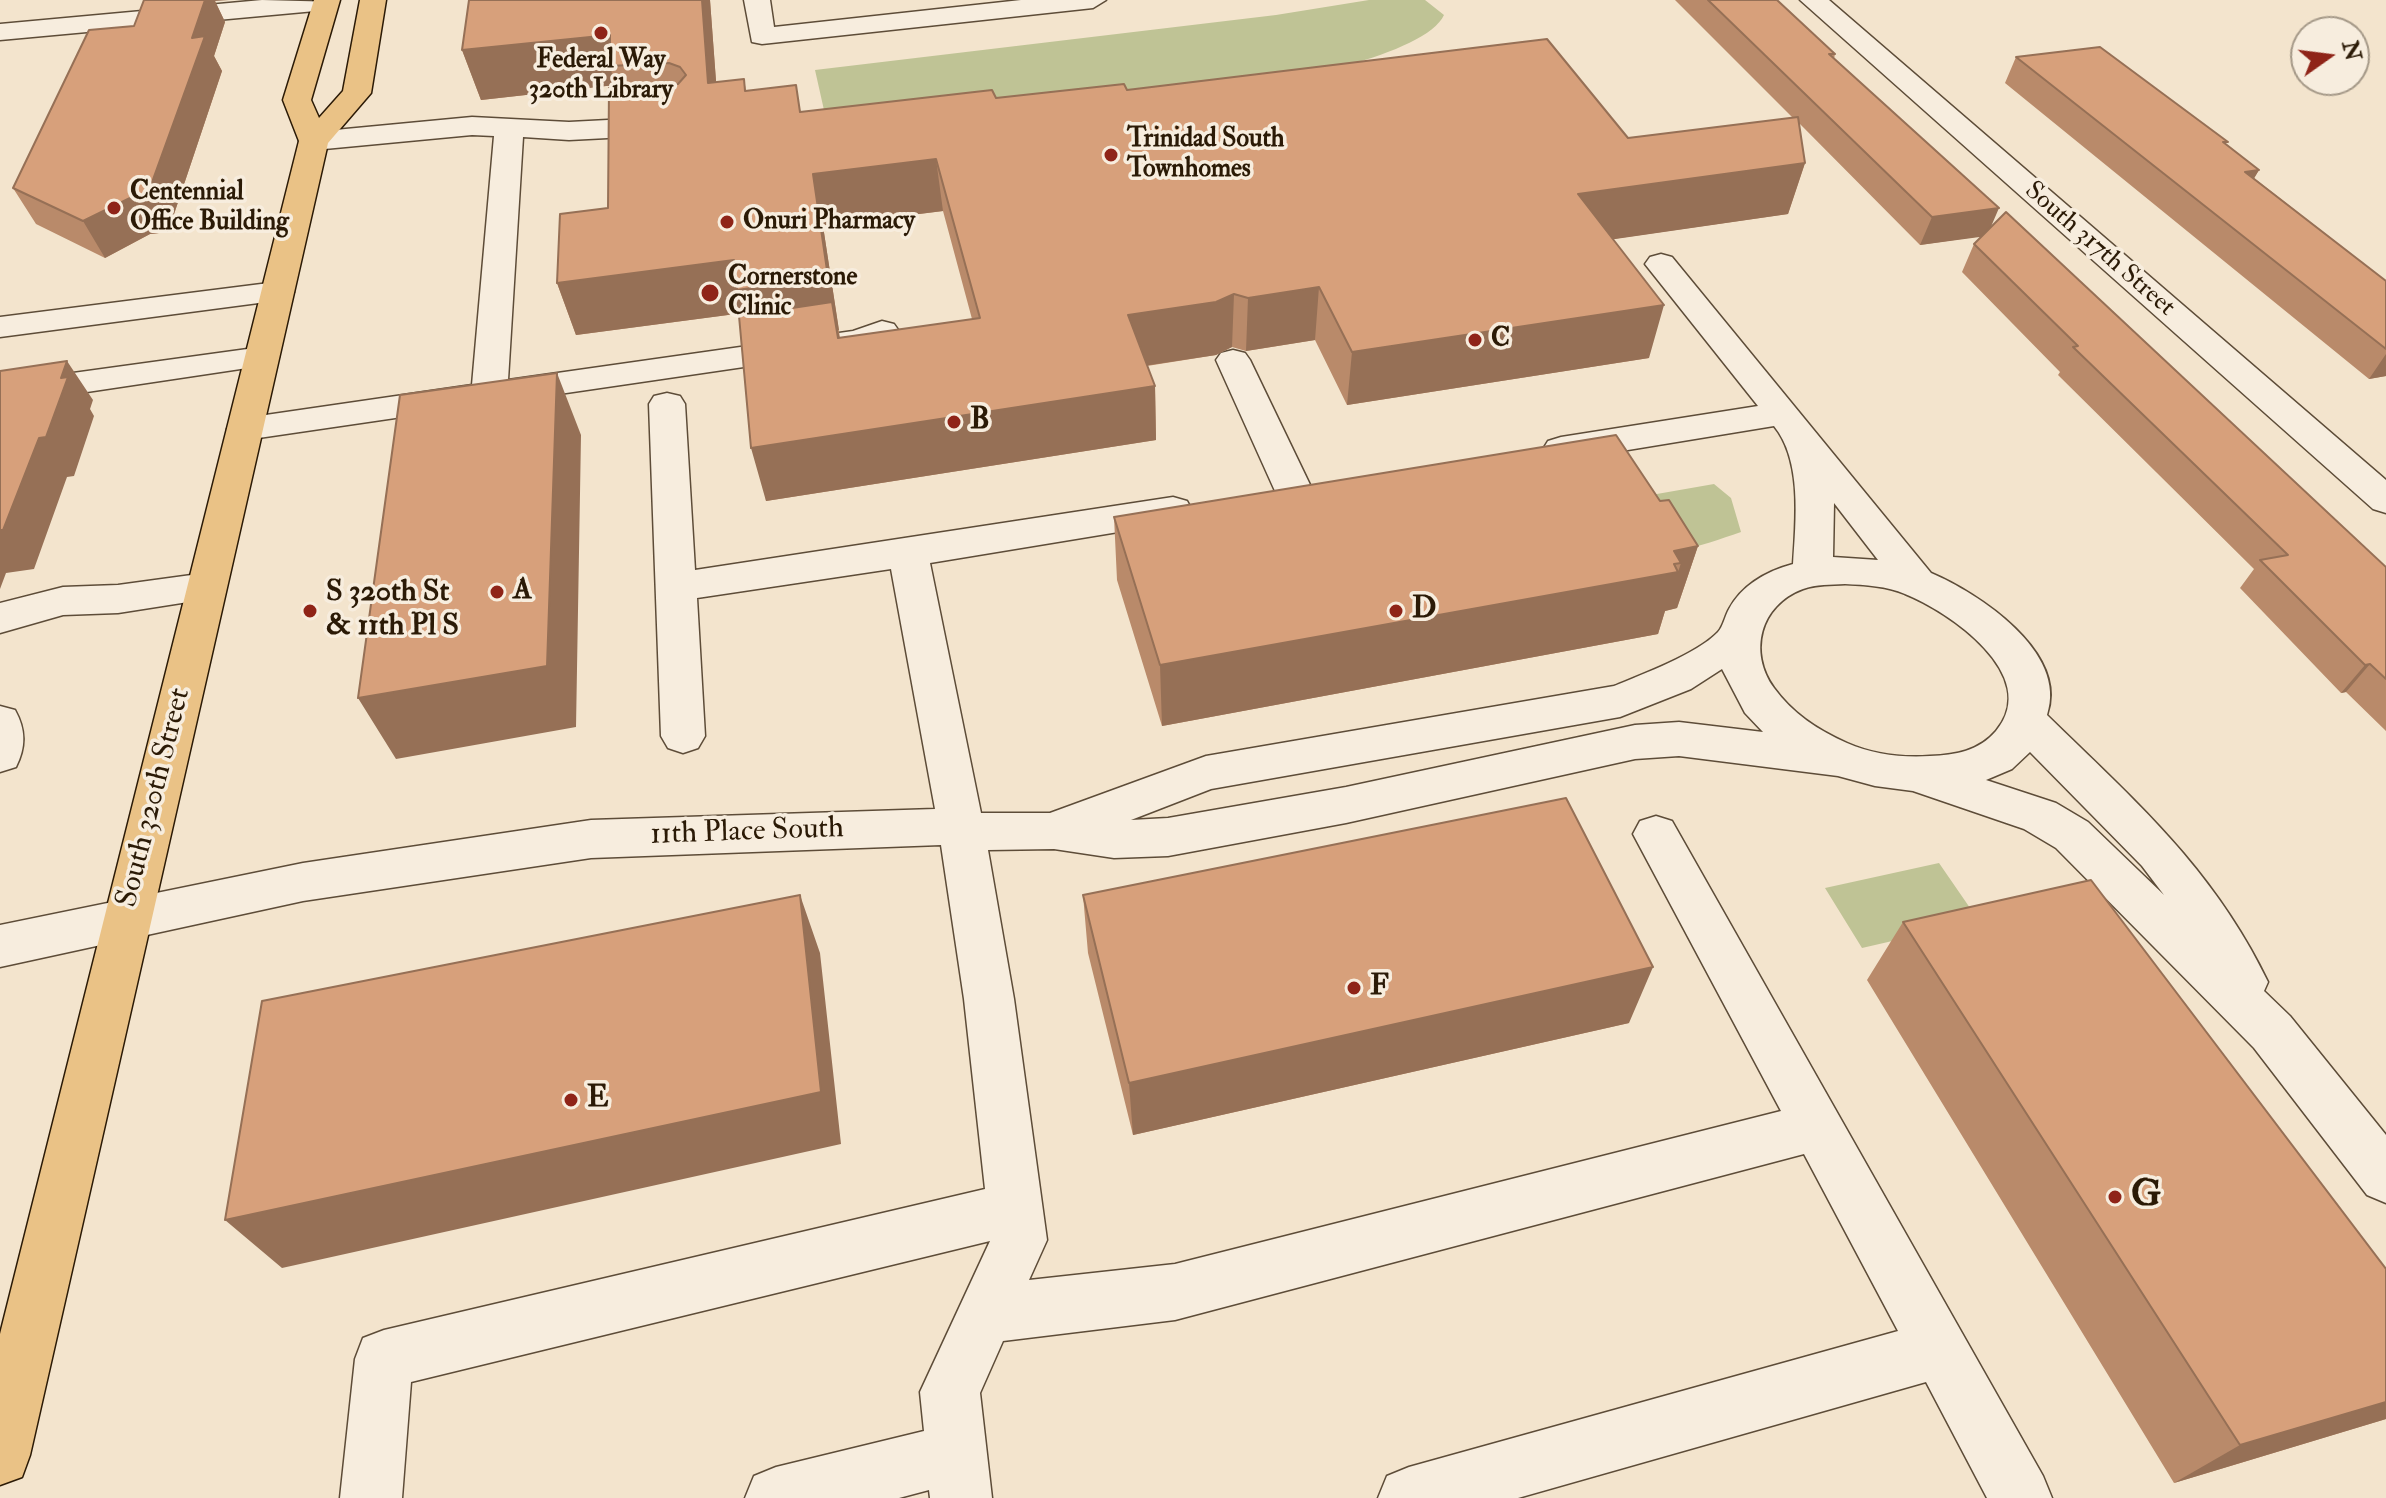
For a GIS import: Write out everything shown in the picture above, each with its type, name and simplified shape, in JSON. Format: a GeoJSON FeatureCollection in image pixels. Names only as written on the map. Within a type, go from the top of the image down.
{"type":"FeatureCollection","features":[{"type":"Feature","properties":{"kind":"main road","name":"South 320th Street"},"geometry":{"type":"LineString","coordinates":[[0,1455],[277,292],[321,133],[357,93],[373,0]]}},
{"type":"Feature","properties":{"kind":"main road"},"geometry":{"type":"LineString","coordinates":[[321,133],[352,25],[349,9],[327,1]]}},
{"type":"Feature","properties":{"kind":"street"},"geometry":{"type":"LineString","coordinates":[[59,28],[71,0]]}},
{"type":"Feature","properties":{"kind":"street"},"geometry":{"type":"LineString","coordinates":[[757,0],[762,36],[1093,0]]}},
{"type":"Feature","properties":{"kind":"street","name":"South 317th Street"},"geometry":{"type":"LineString","coordinates":[[1813,0],[2386,500]]}},
{"type":"Feature","properties":{"kind":"street"},"geometry":{"type":"LineString","coordinates":[[0,32],[327,1]]}},
{"type":"Feature","properties":{"kind":"street"},"geometry":{"type":"LineString","coordinates":[[321,133],[509,127],[569,131],[681,125]]}},
{"type":"Feature","properties":{"kind":"street"},"geometry":{"type":"LineString","coordinates":[[489,395],[509,127]]}},
{"type":"Feature","properties":{"kind":"street"},"geometry":{"type":"LineString","coordinates":[[1661,264],[1793,424],[1917,583]]}},
{"type":"Feature","properties":{"kind":"street"},"geometry":{"type":"LineString","coordinates":[[0,327],[277,292]]}},
{"type":"Feature","properties":{"kind":"street"},"geometry":{"type":"LineString","coordinates":[[245,429],[860,340],[882,331]]}},
{"type":"Feature","properties":{"kind":"street"},"geometry":{"type":"LineString","coordinates":[[0,394],[262,357]]}},
{"type":"Feature","properties":{"kind":"street"},"geometry":{"type":"LineString","coordinates":[[1233,360],[1294,491]]}},
{"type":"Feature","properties":{"kind":"street"},"geometry":{"type":"LineString","coordinates":[[667,404],[683,736]]}},
{"type":"Feature","properties":{"kind":"street"},"geometry":{"type":"LineString","coordinates":[[1524,455],[1793,424]]}},
{"type":"Feature","properties":{"kind":"street"},"geometry":{"type":"LineString","coordinates":[[1793,424],[1816,507],[1812,573]]}},
{"type":"Feature","properties":{"kind":"street"},"geometry":{"type":"LineString","coordinates":[[676,587],[1201,506]]}},
{"type":"Feature","properties":{"kind":"street"},"geometry":{"type":"LineString","coordinates":[[776,1498],[959,1475],[950,1392],[1019,1240],[989,999],[961,826],[908,553]]}},
{"type":"Feature","properties":{"kind":"street"},"geometry":{"type":"LineString","coordinates":[[1845,570],[1881,573],[1917,583],[1950,598],[1981,618],[2005,643],[2022,668],[2029,695],[2026,721],[2013,744],[1990,761],[1958,772],[1921,775],[1881,771],[1842,759],[1805,741],[1775,718],[1754,692],[1740,665],[1738,639],[1745,616],[1760,596],[1783,581],[1812,573],[1845,570]]}},
{"type":"Feature","properties":{"kind":"street"},"geometry":{"type":"LineString","coordinates":[[1,587],[26,588],[63,601]]}},
{"type":"Feature","properties":{"kind":"street"},"geometry":{"type":"LineString","coordinates":[[0,618],[63,601],[118,599],[206,587]]}},
{"type":"Feature","properties":{"kind":"street"},"geometry":{"type":"LineString","coordinates":[[1054,831],[1206,773],[1620,701],[1676,678],[1738,639]]}},
{"type":"Feature","properties":{"kind":"street"},"geometry":{"type":"LineString","coordinates":[[2026,721],[2158,853],[2196,900],[2272,1032]]}},
{"type":"Feature","properties":{"kind":"street"},"geometry":{"type":"LineString","coordinates":[[0,722],[3,746],[0,755]]}},
{"type":"Feature","properties":{"kind":"street","name":"11th Place South"},"geometry":{"type":"LineString","coordinates":[[0,946],[303,882],[591,839],[961,826],[974,832],[1054,831],[1114,839],[1168,837],[1496,774],[1635,742],[1679,739],[1842,759]]}},
{"type":"Feature","properties":{"kind":"street"},"geometry":{"type":"LineString","coordinates":[[1921,775],[2040,816],[2072,835],[2272,1032],[2386,1177]]}},
{"type":"Feature","properties":{"kind":"street"},"geometry":{"type":"LineString","coordinates":[[1656,834],[2021,1498]]}},
{"type":"Feature","properties":{"kind":"street"},"geometry":{"type":"LineString","coordinates":[[985,1314],[1175,1292],[1817,1126]]}},
{"type":"Feature","properties":{"kind":"street"},"geometry":{"type":"LineString","coordinates":[[371,1498],[384,1359],[1016,1208]]}},
{"type":"Feature","properties":{"kind":"street"},"geometry":{"type":"LineString","coordinates":[[1409,1498],[1939,1349]]}},
{"type":"Feature","properties":{"kind":"green space"},"geometry":{"type":"Polygon","coordinates":[[[1369,0],[1425,0],[1444,15],[1432,29],[1410,43],[1348,65],[1253,86],[1131,99],[826,119],[815,70],[1276,15],[1369,0]]]}},
{"type":"Feature","properties":{"kind":"green space"},"geometry":{"type":"Polygon","coordinates":[[[1714,484],[1731,498],[1741,532],[1686,549],[1678,550],[1634,498],[1714,484]]]}},
{"type":"Feature","properties":{"kind":"green space"},"geometry":{"type":"Polygon","coordinates":[[[1939,863],[1979,921],[1862,948],[1825,888],[1939,863]]]}},
{"type":"Feature","properties":{"kind":"building"},"geometry":{"type":"Polygon","coordinates":[[[144,0],[205,0],[192,38],[205,36],[147,196],[130,198],[83,221],[13,188],[89,30],[134,26],[144,0]]]}},
{"type":"Feature","properties":{"kind":"building"},"geometry":{"type":"Polygon","coordinates":[[[469,0],[702,0],[708,83],[744,79],[745,91],[796,85],[800,112],[992,90],[996,98],[1124,84],[1127,90],[1547,39],[1628,138],[1798,117],[1805,163],[1578,194],[1664,305],[1352,352],[1319,287],[1248,298],[1234,294],[1216,302],[1128,315],[1155,386],[751,448],[739,316],[832,302],[838,338],[980,318],[936,159],[813,174],[828,277],[737,290],[734,260],[557,283],[560,214],[608,208],[609,88],[678,84],[686,75],[680,67],[669,63],[610,66],[610,35],[462,50],[469,0]]]}},
{"type":"Feature","properties":{"kind":"building"},"geometry":{"type":"Polygon","coordinates":[[[1708,0],[1777,0],[1835,54],[1829,54],[1999,208],[1932,217],[1708,0]]]}},
{"type":"Feature","properties":{"kind":"building"},"geometry":{"type":"Polygon","coordinates":[[[2100,47],[2228,142],[2223,142],[2259,170],[2245,172],[2386,281],[2386,349],[2016,57],[2100,47]]]}},
{"type":"Feature","properties":{"kind":"building"},"geometry":{"type":"Polygon","coordinates":[[[2006,212],[2386,567],[2386,679],[2370,664],[2365,665],[2260,560],[2288,555],[2073,347],[2078,346],[1974,244],[2006,212]]]}},
{"type":"Feature","properties":{"kind":"building"},"geometry":{"type":"Polygon","coordinates":[[[67,361],[61,378],[68,377],[46,437],[39,438],[3,530],[0,530],[0,371],[67,361]]]}},
{"type":"Feature","properties":{"kind":"building"},"geometry":{"type":"Polygon","coordinates":[[[557,373],[547,666],[358,698],[400,395],[557,373]]]}},
{"type":"Feature","properties":{"kind":"building"},"geometry":{"type":"Polygon","coordinates":[[[1616,435],[1660,501],[1669,500],[1698,546],[1674,551],[1681,563],[1674,564],[1678,572],[1160,665],[1114,517],[1616,435]]]}},
{"type":"Feature","properties":{"kind":"building","name":"F"},"geometry":{"type":"Polygon","coordinates":[[[1566,798],[1653,967],[1129,1083],[1083,895],[1566,798]]]}},
{"type":"Feature","properties":{"kind":"building"},"geometry":{"type":"Polygon","coordinates":[[[2091,880],[2386,1269],[2386,1402],[2240,1445],[1903,922],[2091,880]]]}},
{"type":"Feature","properties":{"kind":"building","name":"E"},"geometry":{"type":"Polygon","coordinates":[[[800,895],[821,1092],[225,1220],[262,1001],[800,895]]]}},
{"type":"Feature","properties":{"kind":"place","name":"Federal Way 320th Library"},"geometry":{"type":"Point","coordinates":[601,33]}},
{"type":"Feature","properties":{"kind":"place","name":"Trinidad South Townhomes"},"geometry":{"type":"Point","coordinates":[1111,155]}},
{"type":"Feature","properties":{"kind":"place","name":"Centennial Office Building"},"geometry":{"type":"Point","coordinates":[114,208]}},
{"type":"Feature","properties":{"kind":"place","name":"Onuri Pharmacy"},"geometry":{"type":"Point","coordinates":[727,222]}},
{"type":"Feature","properties":{"kind":"place","name":"Cornerstone Clinic"},"geometry":{"type":"Point","coordinates":[710,293]}},
{"type":"Feature","properties":{"kind":"place","name":"C"},"geometry":{"type":"Point","coordinates":[1475,340]}},
{"type":"Feature","properties":{"kind":"place","name":"B"},"geometry":{"type":"Point","coordinates":[954,422]}},
{"type":"Feature","properties":{"kind":"place","name":"A"},"geometry":{"type":"Point","coordinates":[497,592]}},
{"type":"Feature","properties":{"kind":"place","name":"S 320th St & 11th Pl S"},"geometry":{"type":"Point","coordinates":[310,611]}},
{"type":"Feature","properties":{"kind":"place","name":"D"},"geometry":{"type":"Point","coordinates":[1396,611]}},
{"type":"Feature","properties":{"kind":"place","name":"F"},"geometry":{"type":"Point","coordinates":[1354,988]}},
{"type":"Feature","properties":{"kind":"place","name":"E"},"geometry":{"type":"Point","coordinates":[571,1100]}},
{"type":"Feature","properties":{"kind":"place","name":"G"},"geometry":{"type":"Point","coordinates":[2115,1197]}}]}
